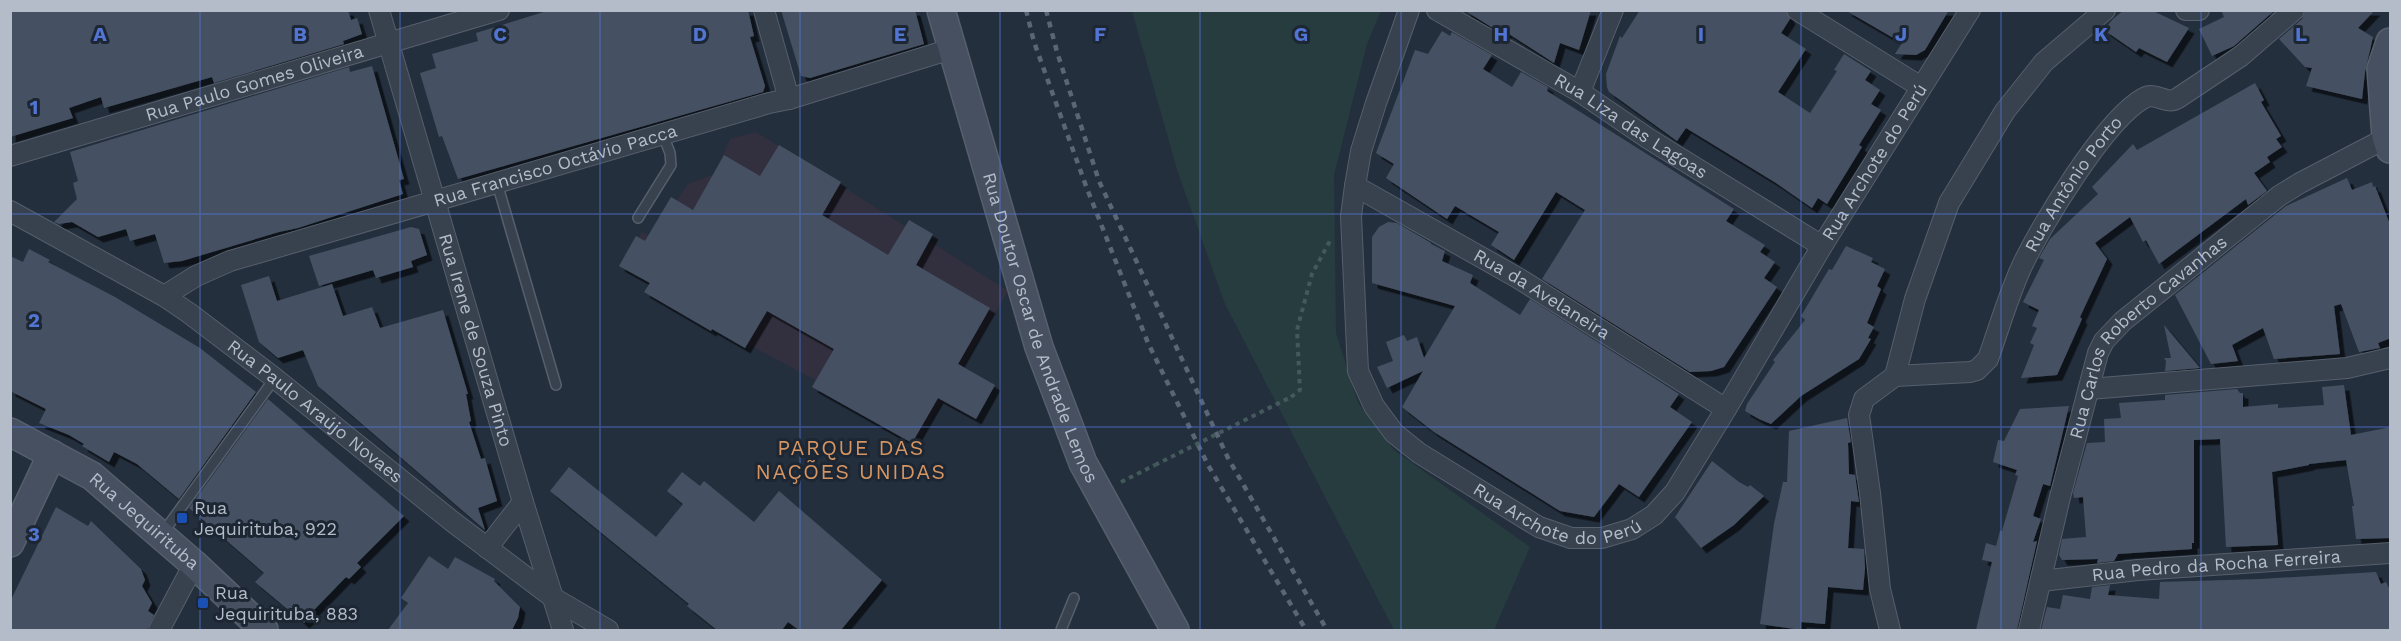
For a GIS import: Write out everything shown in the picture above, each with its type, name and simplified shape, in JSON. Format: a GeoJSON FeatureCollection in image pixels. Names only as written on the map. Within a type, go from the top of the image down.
{"type":"FeatureCollection","features":[{"type":"Feature","properties":{"kind":"street","name":"Rua Irene de Souza Pinto"},"geometry":{"type":"LineString","coordinates":[[379,10],[523,502],[563,630]]}},
{"type":"Feature","properties":{"kind":"street","name":"Rua Paulo Gomes Oliveira"},"geometry":{"type":"LineString","coordinates":[[10,156],[499,10]]}},
{"type":"Feature","properties":{"kind":"street"},"geometry":{"type":"LineString","coordinates":[[764,10],[789,99]]}},
{"type":"Feature","properties":{"kind":"street","name":"Rua Doutor Oscar de Andrade Lemos"},"geometry":{"type":"LineString","coordinates":[[941,10],[1039,347],[1083,463],[1098,494],[1175,630]]}},
{"type":"Feature","properties":{"kind":"street","name":"Rua Archote do Perú"},"geometry":{"type":"LineString","coordinates":[[1408,10],[1361,151],[1355,186],[1351,216],[1358,371],[1374,406],[1394,433],[1419,453],[1539,527],[1571,538],[1602,538],[1632,529],[1654,515],[1674,492],[1726,410],[1822,246],[1970,10]]}},
{"type":"Feature","properties":{"kind":"street","name":"Rua Liza das Lagoas"},"geometry":{"type":"LineString","coordinates":[[1437,10],[1580,92],[1649,139],[1822,246]]}},
{"type":"Feature","properties":{"kind":"street"},"geometry":{"type":"LineString","coordinates":[[1580,92],[1613,10]]}},
{"type":"Feature","properties":{"kind":"street"},"geometry":{"type":"LineString","coordinates":[[1797,10],[1921,87]]}},
{"type":"Feature","properties":{"kind":"street"},"geometry":{"type":"LineString","coordinates":[[1890,630],[1880,589],[1859,415],[1864,399],[1895,375],[1915,299],[1949,202],[2005,111],[2044,62],[2105,10]]}},
{"type":"Feature","properties":{"kind":"street"},"geometry":{"type":"LineString","coordinates":[[2186,10],[2199,10]]}},
{"type":"Feature","properties":{"kind":"street","name":"Rua Antônio Porto"},"geometry":{"type":"LineString","coordinates":[[1895,375],[1970,372],[1981,366],[1988,359],[2026,259],[2052,214],[2106,132],[2143,99],[2153,96],[2169,101],[2178,98],[2241,56],[2294,10]]}},
{"type":"Feature","properties":{"kind":"street"},"geometry":{"type":"LineString","coordinates":[[2389,141],[2381,69],[2391,42]]}},
{"type":"Feature","properties":{"kind":"street","name":"Rua Francisco Octávio Pacca"},"geometry":{"type":"LineString","coordinates":[[164,296],[196,276],[230,261],[789,99],[951,49]]}},
{"type":"Feature","properties":{"kind":"street","name":"Rua Carlos Roberto Cavanhas"},"geometry":{"type":"LineString","coordinates":[[2029,630],[2060,497],[2104,341],[2123,321],[2262,208],[2300,183],[2389,141]]}},
{"type":"Feature","properties":{"kind":"street","name":"Rua da Avelaneira"},"geometry":{"type":"LineString","coordinates":[[1355,186],[1518,279],[1726,410]]}},
{"type":"Feature","properties":{"kind":"street","name":"Rua Paulo Araújo Novaes"},"geometry":{"type":"LineString","coordinates":[[10,211],[164,296],[274,378],[487,548],[555,599],[608,630]]}},
{"type":"Feature","properties":{"kind":"street"},"geometry":{"type":"LineString","coordinates":[[2089,389],[2347,368],[2391,358]]}},
{"type":"Feature","properties":{"kind":"street","name":"Rua Jequirituba"},"geometry":{"type":"LineString","coordinates":[[10,432],[92,476],[162,535],[264,630]]}},
{"type":"Feature","properties":{"kind":"street"},"geometry":{"type":"LineString","coordinates":[[10,543],[52,454]]}},
{"type":"Feature","properties":{"kind":"street"},"geometry":{"type":"LineString","coordinates":[[487,548],[523,502]]}},
{"type":"Feature","properties":{"kind":"street","name":"Rua Pedro da Rocha Ferreira"},"geometry":{"type":"LineString","coordinates":[[2041,581],[2138,570],[2391,554]]}},
{"type":"Feature","properties":{"kind":"street"},"geometry":{"type":"LineString","coordinates":[[159,630],[194,564]]}},
{"type":"Feature","properties":{"kind":"lane"},"geometry":{"type":"LineString","coordinates":[[638,218],[671,165],[670,153],[663,135]]}},
{"type":"Feature","properties":{"kind":"lane"},"geometry":{"type":"LineString","coordinates":[[497,183],[556,385]]}},
{"type":"Feature","properties":{"kind":"lane"},"geometry":{"type":"LineString","coordinates":[[162,535],[274,378]]}},
{"type":"Feature","properties":{"kind":"lane"},"geometry":{"type":"LineString","coordinates":[[1061,630],[1074,597]]}},
{"type":"Feature","properties":{"kind":"path"},"geometry":{"type":"LineString","coordinates":[[1098,494],[1291,397],[1300,390],[1297,330],[1312,274],[1331,239],[1351,216]]}},
{"type":"Feature","properties":{"kind":"shaded area"},"geometry":{"type":"Polygon","coordinates":[[[756,132],[1008,291],[921,436],[668,302],[659,281],[623,265],[642,232],[652,238],[688,184],[715,174],[730,139],[756,132]]]}},
{"type":"Feature","properties":{"kind":"green space"},"geometry":{"type":"Polygon","coordinates":[[[1132,11],[1381,11],[1367,44],[1334,175],[1336,333],[1358,403],[1394,450],[1530,547],[1494,630],[1394,630],[1225,304],[1178,173],[1132,11]]]}},
{"type":"Feature","properties":{"kind":"building"},"geometry":{"type":"Polygon","coordinates":[[[10,10],[348,10],[351,20],[357,18],[362,34],[343,41],[344,44],[214,83],[212,77],[104,108],[101,97],[69,108],[73,118],[10,137],[10,10]]]}},
{"type":"Feature","properties":{"kind":"building"},"geometry":{"type":"Polygon","coordinates":[[[550,10],[748,10],[754,36],[750,37],[765,86],[763,92],[458,179],[442,136],[439,137],[420,73],[436,68],[432,54],[478,41],[476,33],[550,10]]]}},
{"type":"Feature","properties":{"kind":"building"},"geometry":{"type":"Polygon","coordinates":[[[781,10],[915,10],[924,44],[810,78],[801,76],[781,10]]]}},
{"type":"Feature","properties":{"kind":"building"},"geometry":{"type":"Polygon","coordinates":[[[1464,10],[1591,10],[1579,50],[1560,43],[1554,63],[1506,32],[1504,35],[1464,10]]]}},
{"type":"Feature","properties":{"kind":"building"},"geometry":{"type":"Polygon","coordinates":[[[1640,10],[1785,10],[1790,19],[1781,33],[1806,49],[1778,92],[1810,113],[1837,71],[1834,70],[1844,54],[1871,71],[1865,80],[1880,90],[1871,104],[1881,110],[1859,145],[1862,147],[1827,204],[1818,198],[1812,208],[1776,183],[1686,128],[1677,141],[1609,92],[1606,74],[1620,36],[1622,38],[1640,10]]]}},
{"type":"Feature","properties":{"kind":"building"},"geometry":{"type":"Polygon","coordinates":[[[1845,10],[1949,10],[1925,50],[1916,55],[1895,54],[1902,43],[1845,10]]]}},
{"type":"Feature","properties":{"kind":"building"},"geometry":{"type":"Polygon","coordinates":[[[2124,10],[2151,10],[2189,28],[2167,62],[2139,48],[2136,52],[2104,30],[2124,10]]]}},
{"type":"Feature","properties":{"kind":"building"},"geometry":{"type":"Polygon","coordinates":[[[2221,10],[2275,10],[2234,46],[2212,56],[2199,29],[2224,17],[2221,10]]]}},
{"type":"Feature","properties":{"kind":"building"},"geometry":{"type":"Polygon","coordinates":[[[2306,10],[2375,10],[2358,28],[2373,37],[2362,99],[2306,86],[2312,68],[2305,67],[2279,39],[2302,19],[2306,10]]]}},
{"type":"Feature","properties":{"kind":"building"},"geometry":{"type":"Polygon","coordinates":[[[1442,31],[1450,36],[1452,32],[1492,55],[1483,69],[1512,87],[1521,72],[1548,87],[1547,91],[1734,209],[1726,221],[1765,245],[1760,252],[1775,262],[1764,278],[1777,287],[1724,367],[1711,371],[1690,372],[1542,279],[1585,210],[1556,192],[1514,260],[1491,245],[1499,232],[1455,206],[1447,219],[1386,178],[1394,164],[1376,153],[1415,50],[1428,54],[1442,31]]]}},
{"type":"Feature","properties":{"kind":"building"},"geometry":{"type":"Polygon","coordinates":[[[372,66],[404,179],[399,180],[403,194],[298,228],[182,261],[164,263],[155,234],[130,241],[126,229],[98,237],[72,222],[59,224],[54,222],[77,199],[73,183],[78,181],[70,152],[349,67],[350,72],[372,66]]]}},
{"type":"Feature","properties":{"kind":"building"},"geometry":{"type":"Polygon","coordinates":[[[2255,83],[2264,100],[2261,102],[2281,136],[2276,139],[2282,147],[2267,157],[2270,162],[2254,173],[2267,191],[2248,205],[2246,199],[2159,264],[2146,240],[2143,242],[2130,217],[2095,243],[2107,259],[2080,317],[2082,319],[2057,375],[2021,378],[2034,345],[2030,343],[2037,328],[2032,326],[2039,310],[2023,302],[2044,260],[2039,258],[2050,239],[2098,194],[2092,187],[2133,144],[2137,150],[2255,83]]]}},
{"type":"Feature","properties":{"kind":"building"},"geometry":{"type":"Polygon","coordinates":[[[779,145],[841,182],[822,215],[888,255],[909,220],[933,234],[916,265],[990,308],[958,364],[995,385],[976,419],[938,398],[912,443],[812,387],[834,349],[767,311],[745,348],[644,292],[650,283],[619,266],[636,236],[645,241],[671,197],[693,210],[724,155],[760,176],[779,145]]]}},
{"type":"Feature","properties":{"kind":"building"},"geometry":{"type":"Polygon","coordinates":[[[2347,178],[2352,190],[2372,182],[2391,227],[2391,338],[2378,343],[2380,348],[2359,352],[2341,304],[2334,306],[2340,354],[2274,359],[2263,328],[2232,345],[2238,361],[2211,364],[2175,295],[2286,206],[2347,178]]]}},
{"type":"Feature","properties":{"kind":"building"},"geometry":{"type":"Polygon","coordinates":[[[1388,222],[1397,223],[1445,251],[1442,261],[1473,275],[1470,283],[1520,315],[1530,299],[1679,394],[1670,407],[1692,422],[1639,497],[1619,484],[1594,517],[1560,511],[1434,432],[1402,407],[1423,371],[1387,388],[1377,367],[1393,361],[1386,342],[1404,335],[1407,341],[1417,337],[1424,358],[1455,306],[1372,283],[1372,237],[1379,227],[1388,222]]]}},
{"type":"Feature","properties":{"kind":"building"},"geometry":{"type":"Polygon","coordinates":[[[411,227],[419,229],[427,255],[411,261],[413,267],[376,278],[373,270],[319,286],[309,256],[411,227]]]}},
{"type":"Feature","properties":{"kind":"building"},"geometry":{"type":"Polygon","coordinates":[[[1846,246],[1873,258],[1871,262],[1885,269],[1877,286],[1881,289],[1867,323],[1874,327],[1868,338],[1871,339],[1859,359],[1801,396],[1771,424],[1759,419],[1745,411],[1747,404],[1775,362],[1773,360],[1805,320],[1801,316],[1829,269],[1832,270],[1846,246]]]}},
{"type":"Feature","properties":{"kind":"building"},"geometry":{"type":"Polygon","coordinates":[[[29,249],[200,348],[256,392],[179,499],[137,464],[114,452],[109,462],[82,446],[84,444],[69,435],[39,423],[46,409],[10,391],[10,256],[23,262],[29,249]]]}},
{"type":"Feature","properties":{"kind":"building"},"geometry":{"type":"Polygon","coordinates":[[[269,276],[277,301],[332,284],[343,316],[372,307],[380,328],[443,310],[468,394],[466,394],[471,421],[469,422],[481,459],[485,458],[497,501],[478,508],[485,530],[318,386],[303,350],[278,358],[259,342],[241,285],[269,276]]]}},
{"type":"Feature","properties":{"kind":"building"},"geometry":{"type":"Polygon","coordinates":[[[2164,325],[2200,368],[2165,371],[2164,358],[2171,358],[2164,325]]]}},
{"type":"Feature","properties":{"kind":"building"},"geometry":{"type":"Polygon","coordinates":[[[2344,385],[2351,435],[2391,427],[2391,538],[2356,539],[2352,506],[2354,506],[2346,460],[2309,464],[2272,472],[2278,545],[2226,547],[2220,439],[2194,440],[2194,543],[2192,543],[2192,549],[2118,554],[2114,561],[2097,563],[2098,559],[2062,560],[2059,555],[2062,539],[2086,537],[2083,497],[2074,498],[2073,493],[2087,443],[2105,442],[2104,419],[2121,418],[2119,403],[2165,400],[2165,395],[2237,389],[2243,393],[2243,407],[2278,404],[2278,408],[2324,405],[2322,387],[2344,385]]]}},
{"type":"Feature","properties":{"kind":"building"},"geometry":{"type":"Polygon","coordinates":[[[268,399],[404,516],[357,563],[361,567],[349,579],[346,577],[304,623],[255,582],[264,573],[189,508],[268,399]]]}},
{"type":"Feature","properties":{"kind":"building"},"geometry":{"type":"Polygon","coordinates":[[[2069,406],[2050,486],[2043,484],[2033,516],[2041,519],[2033,542],[2037,541],[2017,630],[1976,630],[1992,562],[1982,560],[1986,543],[1996,546],[2018,476],[2015,475],[2017,470],[1993,462],[1998,440],[2004,441],[2020,409],[2069,406]]]}},
{"type":"Feature","properties":{"kind":"building"},"geometry":{"type":"Polygon","coordinates":[[[1847,418],[1851,442],[1848,443],[1849,474],[1855,475],[1859,502],[1851,501],[1848,548],[1864,549],[1863,590],[1828,587],[1825,624],[1801,622],[1801,630],[1760,624],[1774,524],[1783,482],[1787,482],[1789,431],[1847,418]]]}},
{"type":"Feature","properties":{"kind":"building"},"geometry":{"type":"Polygon","coordinates":[[[1712,461],[1739,482],[1748,487],[1750,485],[1764,496],[1734,525],[1701,548],[1675,517],[1712,461]]]}},
{"type":"Feature","properties":{"kind":"building"},"geometry":{"type":"Polygon","coordinates":[[[569,467],[656,537],[683,504],[667,491],[682,472],[700,486],[704,481],[754,522],[779,491],[882,580],[841,630],[799,630],[788,622],[782,630],[717,630],[687,606],[689,604],[550,491],[569,467]]]}},
{"type":"Feature","properties":{"kind":"building"},"geometry":{"type":"Polygon","coordinates":[[[56,507],[88,526],[91,521],[141,569],[145,580],[142,586],[152,603],[148,611],[154,615],[147,630],[10,630],[10,602],[56,507]]]}},
{"type":"Feature","properties":{"kind":"building"},"geometry":{"type":"Polygon","coordinates":[[[429,556],[448,569],[455,557],[495,579],[494,581],[520,607],[512,630],[388,630],[408,603],[401,598],[429,556]]]}},
{"type":"Feature","properties":{"kind":"building"},"geometry":{"type":"Polygon","coordinates":[[[2376,572],[2381,584],[2386,582],[2391,592],[2391,630],[2041,630],[2047,607],[2060,609],[2063,595],[2090,599],[2092,587],[2110,585],[2108,595],[2159,599],[2160,582],[2376,572]]]}},
{"type":"Feature","properties":{"kind":"railway"},"geometry":{"type":"LineString","coordinates":[[1026,10],[1034,42],[1086,186],[1148,343],[1208,465],[1306,630]]}},
{"type":"Feature","properties":{"kind":"railway"},"geometry":{"type":"LineString","coordinates":[[1046,10],[1057,52],[1099,181],[1228,458],[1327,630]]}},
{"type":"Feature","properties":{"kind":"place","name":"Rua Jequirituba, 922"},"geometry":{"type":"Point","coordinates":[182,518]}},
{"type":"Feature","properties":{"kind":"place","name":"Rua Jequirituba, 883"},"geometry":{"type":"Point","coordinates":[203,603]}},
{"type":"Feature","properties":{"kind":"district","name":"PARQUE DAS NAÇÕES UNIDAS"},"geometry":{"type":"Point","coordinates":[851,460]}}]}
